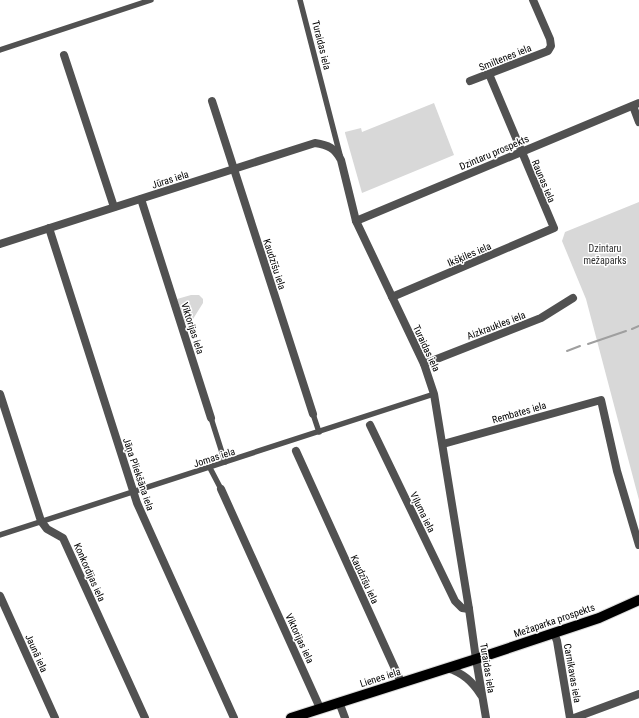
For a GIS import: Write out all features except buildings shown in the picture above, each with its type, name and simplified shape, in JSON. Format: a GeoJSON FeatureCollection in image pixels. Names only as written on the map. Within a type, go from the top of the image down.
{"type":"FeatureCollection","features":[{"type":"Feature","properties":{"kind":"main road","name":"Mežaparka prospekts"},"geometry":{"type":"LineString","coordinates":[[476,659],[599,618],[639,600]]}},
{"type":"Feature","properties":{"kind":"main road","name":"Lienes iela"},"geometry":{"type":"LineString","coordinates":[[291,718],[476,659]]}},
{"type":"Feature","properties":{"kind":"street"},"geometry":{"type":"LineString","coordinates":[[0,50],[151,0]]}},
{"type":"Feature","properties":{"kind":"street","name":"Turaidas iela"},"geometry":{"type":"LineString","coordinates":[[300,0],[356,221],[424,364],[434,394],[470,609],[476,659],[486,718]]}},
{"type":"Feature","properties":{"kind":"street","name":"Smiltenes iela"},"geometry":{"type":"LineString","coordinates":[[470,81],[548,51],[550,39],[533,0]]}},
{"type":"Feature","properties":{"kind":"street"},"geometry":{"type":"LineString","coordinates":[[64,55],[114,207]]}},
{"type":"Feature","properties":{"kind":"street","name":"Raunas iela"},"geometry":{"type":"LineString","coordinates":[[489,74],[554,228]]}},
{"type":"Feature","properties":{"kind":"street","name":"Kaudzīšu iela"},"geometry":{"type":"LineString","coordinates":[[212,101],[318,432]]}},
{"type":"Feature","properties":{"kind":"street"},"geometry":{"type":"LineString","coordinates":[[636,104],[639,122]]}},
{"type":"Feature","properties":{"kind":"street","name":"Dzintaru prospekts"},"geometry":{"type":"LineString","coordinates":[[356,221],[636,104]]}},
{"type":"Feature","properties":{"kind":"street","name":"Jūras iela"},"geometry":{"type":"LineString","coordinates":[[0,244],[315,143],[331,147],[337,152],[341,160]]}},
{"type":"Feature","properties":{"kind":"street","name":"Viktorijas iela"},"geometry":{"type":"LineString","coordinates":[[141,199],[225,462]]}},
{"type":"Feature","properties":{"kind":"street","name":"Jāņa Pliekšāna iela"},"geometry":{"type":"LineString","coordinates":[[49,228],[137,503],[234,718]]}},
{"type":"Feature","properties":{"kind":"street","name":"Ikšķiles iela"},"geometry":{"type":"LineString","coordinates":[[392,297],[554,228]]}},
{"type":"Feature","properties":{"kind":"street","name":"Aizkraukles iela"},"geometry":{"type":"LineString","coordinates":[[424,364],[541,318],[573,298]]}},
{"type":"Feature","properties":{"kind":"street"},"geometry":{"type":"LineString","coordinates":[[0,394],[41,521]]}},
{"type":"Feature","properties":{"kind":"street","name":"Jomas iela"},"geometry":{"type":"LineString","coordinates":[[0,535],[434,394]]}},
{"type":"Feature","properties":{"kind":"street","name":"Rembates iela"},"geometry":{"type":"LineString","coordinates":[[443,444],[601,400],[617,471],[639,545]]}},
{"type":"Feature","properties":{"kind":"street","name":"Viļuma iela"},"geometry":{"type":"LineString","coordinates":[[367,416],[455,601],[462,608],[470,609]]}},
{"type":"Feature","properties":{"kind":"street","name":"Kaudzīšu iela"},"geometry":{"type":"LineString","coordinates":[[291,441],[401,682]]}},
{"type":"Feature","properties":{"kind":"street","name":"Viktorijas iela"},"geometry":{"type":"LineString","coordinates":[[210,468],[221,489],[320,708]]}},
{"type":"Feature","properties":{"kind":"street","name":"Konkordijas iela"},"geometry":{"type":"LineString","coordinates":[[41,521],[47,529],[63,538],[145,718]]}},
{"type":"Feature","properties":{"kind":"street","name":"Jaunā iela"},"geometry":{"type":"LineString","coordinates":[[0,596],[55,718]]}},
{"type":"Feature","properties":{"kind":"street","name":"Carnikavas iela"},"geometry":{"type":"LineString","coordinates":[[554,633],[557,641],[570,718]]}},
{"type":"Feature","properties":{"kind":"street"},"geometry":{"type":"LineString","coordinates":[[447,668],[456,670],[469,679],[483,698]]}},
{"type":"Feature","properties":{"kind":"street"},"geometry":{"type":"LineString","coordinates":[[574,718],[639,694]]}},
{"type":"Feature","properties":{"kind":"street"},"geometry":{"type":"LineString","coordinates":[[339,702],[345,718]]}},
{"type":"Feature","properties":{"kind":"green space"},"geometry":{"type":"Polygon","coordinates":[[[434,103],[454,155],[362,193],[345,132],[361,128],[362,132],[434,103]]]}},
{"type":"Feature","properties":{"kind":"green space","name":"Dzintaru mežaparks"},"geometry":{"type":"Polygon","coordinates":[[[639,202],[639,500],[586,299],[562,241],[565,232],[639,202]]]}},
{"type":"Feature","properties":{"kind":"green space"},"geometry":{"type":"Polygon","coordinates":[[[191,295],[199,295],[203,299],[203,303],[193,319],[185,323],[177,299],[191,295]]]}},
{"type":"Feature","properties":{"kind":"waterway"},"geometry":{"type":"LineString","coordinates":[[632,329],[639,326]]}},
{"type":"Feature","properties":{"kind":"waterway"},"geometry":{"type":"LineString","coordinates":[[588,344],[626,331]]}},
{"type":"Feature","properties":{"kind":"waterway"},"geometry":{"type":"LineString","coordinates":[[567,351],[580,346]]}}]}
